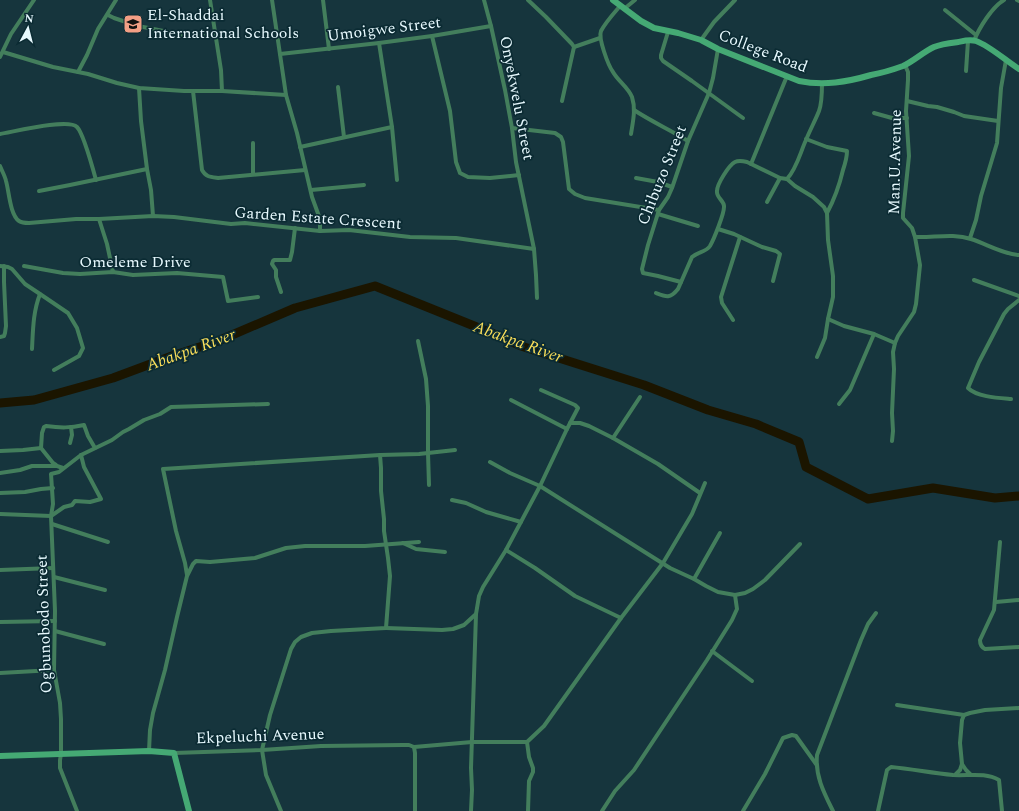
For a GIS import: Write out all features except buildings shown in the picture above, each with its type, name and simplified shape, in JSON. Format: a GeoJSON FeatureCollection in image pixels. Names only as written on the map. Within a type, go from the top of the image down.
{"type":"FeatureCollection","features":[{"type":"Feature","properties":{"kind":"main road","name":"College Road"},"geometry":{"type":"LineString","coordinates":[[613,0],[648,26],[701,40],[718,49],[787,76],[810,83],[833,83],[888,71],[905,65],[934,47],[973,39]]}},
{"type":"Feature","properties":{"kind":"main road"},"geometry":{"type":"LineString","coordinates":[[973,39],[1019,69]]}},
{"type":"Feature","properties":{"kind":"main road","name":"Ekpeluchi Avenue"},"geometry":{"type":"LineString","coordinates":[[0,756],[149,751],[174,753]]}},
{"type":"Feature","properties":{"kind":"main road"},"geometry":{"type":"LineString","coordinates":[[174,753],[189,811]]}},
{"type":"Feature","properties":{"kind":"street"},"geometry":{"type":"LineString","coordinates":[[0,57],[11,34],[34,0]]}},
{"type":"Feature","properties":{"kind":"street"},"geometry":{"type":"LineString","coordinates":[[78,72],[98,29],[116,0]]}},
{"type":"Feature","properties":{"kind":"street"},"geometry":{"type":"LineString","coordinates":[[210,0],[221,70],[222,91]]}},
{"type":"Feature","properties":{"kind":"street"},"geometry":{"type":"LineString","coordinates":[[272,0],[286,96],[310,190],[320,219],[320,231]]}},
{"type":"Feature","properties":{"kind":"street"},"geometry":{"type":"LineString","coordinates":[[324,0],[329,49]]}},
{"type":"Feature","properties":{"kind":"street","name":"Onyekwelu Street"},"geometry":{"type":"LineString","coordinates":[[484,0],[491,26],[512,128],[523,201],[534,250],[537,298]]}},
{"type":"Feature","properties":{"kind":"street"},"geometry":{"type":"LineString","coordinates":[[528,0],[572,44],[574,48],[562,101]]}},
{"type":"Feature","properties":{"kind":"street"},"geometry":{"type":"LineString","coordinates":[[631,134],[634,110],[630,92],[613,73],[609,66],[600,38],[601,32],[622,7],[635,0]]}},
{"type":"Feature","properties":{"kind":"street"},"geometry":{"type":"LineString","coordinates":[[701,40],[714,22],[736,0]]}},
{"type":"Feature","properties":{"kind":"street"},"geometry":{"type":"LineString","coordinates":[[966,71],[973,39],[994,9],[1004,0]]}},
{"type":"Feature","properties":{"kind":"street"},"geometry":{"type":"LineString","coordinates":[[945,10],[973,39]]}},
{"type":"Feature","properties":{"kind":"street"},"geometry":{"type":"LineString","coordinates":[[108,15],[138,26],[184,35],[216,37]]}},
{"type":"Feature","properties":{"kind":"street","name":"Umoigwe Street"},"geometry":{"type":"LineString","coordinates":[[280,54],[379,44],[491,26]]}},
{"type":"Feature","properties":{"kind":"street"},"geometry":{"type":"LineString","coordinates":[[668,32],[661,55],[663,61],[743,118]]}},
{"type":"Feature","properties":{"kind":"street"},"geometry":{"type":"LineString","coordinates":[[432,36],[448,99],[456,162],[460,174],[468,177],[483,178],[519,175]]}},
{"type":"Feature","properties":{"kind":"street"},"geometry":{"type":"LineString","coordinates":[[574,48],[600,38]]}},
{"type":"Feature","properties":{"kind":"street"},"geometry":{"type":"LineString","coordinates":[[379,44],[392,127],[397,180]]}},
{"type":"Feature","properties":{"kind":"street","name":"Chibuzo Street"},"geometry":{"type":"LineString","coordinates":[[681,282],[643,273],[642,268],[659,212],[668,197],[688,141],[708,92],[718,49]]}},
{"type":"Feature","properties":{"kind":"street"},"geometry":{"type":"LineString","coordinates":[[3,52],[53,67],[139,88],[222,91],[286,96]]}},
{"type":"Feature","properties":{"kind":"street"},"geometry":{"type":"LineString","coordinates":[[970,238],[996,143],[1001,88],[1006,60]]}},
{"type":"Feature","properties":{"kind":"street","name":"Man.U.Avenue"},"geometry":{"type":"LineString","coordinates":[[892,442],[893,352],[895,343],[914,312],[920,265],[912,228],[903,218],[909,156],[906,111],[908,72],[905,65]]}},
{"type":"Feature","properties":{"kind":"street"},"geometry":{"type":"LineString","coordinates":[[751,164],[787,76]]}},
{"type":"Feature","properties":{"kind":"street"},"geometry":{"type":"LineString","coordinates":[[788,179],[795,167],[819,111],[822,83]]}},
{"type":"Feature","properties":{"kind":"street"},"geometry":{"type":"LineString","coordinates":[[338,87],[344,137]]}},
{"type":"Feature","properties":{"kind":"street"},"geometry":{"type":"LineString","coordinates":[[139,88],[141,121],[150,178],[153,216]]}},
{"type":"Feature","properties":{"kind":"street"},"geometry":{"type":"LineString","coordinates":[[193,91],[202,170],[204,174],[210,177],[218,178],[305,170]]}},
{"type":"Feature","properties":{"kind":"street"},"geometry":{"type":"LineString","coordinates":[[907,101],[937,107],[964,116],[998,121]]}},
{"type":"Feature","properties":{"kind":"street"},"geometry":{"type":"LineString","coordinates":[[634,110],[645,118],[688,141]]}},
{"type":"Feature","properties":{"kind":"street"},"geometry":{"type":"LineString","coordinates":[[874,113],[892,118],[907,118]]}},
{"type":"Feature","properties":{"kind":"street"},"geometry":{"type":"LineString","coordinates":[[0,134],[51,125],[67,123],[73,124],[78,128],[96,180]]}},
{"type":"Feature","properties":{"kind":"street"},"geometry":{"type":"LineString","coordinates":[[300,147],[392,127]]}},
{"type":"Feature","properties":{"kind":"street"},"geometry":{"type":"LineString","coordinates":[[512,128],[556,133],[561,136],[569,189],[575,194],[586,198],[659,212],[698,226]]}},
{"type":"Feature","properties":{"kind":"street"},"geometry":{"type":"LineString","coordinates":[[806,139],[827,147],[847,151],[847,158],[835,199],[827,212]]}},
{"type":"Feature","properties":{"kind":"street"},"geometry":{"type":"LineString","coordinates":[[253,143],[253,174]]}},
{"type":"Feature","properties":{"kind":"street"},"geometry":{"type":"LineString","coordinates":[[656,293],[666,297],[671,296],[678,289],[692,257],[707,250],[710,246],[718,229],[724,208],[724,203],[718,197],[716,192],[718,186],[729,168],[735,162],[742,160],[780,178],[788,179],[794,186],[813,197],[824,207],[827,212],[828,240],[833,276],[834,297],[825,338],[817,357]]}},
{"type":"Feature","properties":{"kind":"street","name":"Garden Estate Crescent"},"geometry":{"type":"LineString","coordinates":[[0,166],[6,179],[10,204],[16,218],[23,223],[76,219],[153,216],[174,217],[231,224],[245,223],[320,231],[349,230],[410,238],[456,238],[534,250]]}},
{"type":"Feature","properties":{"kind":"street"},"geometry":{"type":"LineString","coordinates":[[39,191],[148,170]]}},
{"type":"Feature","properties":{"kind":"street"},"geometry":{"type":"LineString","coordinates":[[636,178],[658,182],[672,187]]}},
{"type":"Feature","properties":{"kind":"street"},"geometry":{"type":"LineString","coordinates":[[767,202],[780,178]]}},
{"type":"Feature","properties":{"kind":"street"},"geometry":{"type":"LineString","coordinates":[[310,190],[364,185]]}},
{"type":"Feature","properties":{"kind":"street"},"geometry":{"type":"LineString","coordinates":[[99,219],[107,244],[113,272]]}},
{"type":"Feature","properties":{"kind":"street"},"geometry":{"type":"LineString","coordinates":[[281,292],[276,276],[276,270],[272,262],[274,260],[290,260],[295,228]]}},
{"type":"Feature","properties":{"kind":"street"},"geometry":{"type":"LineString","coordinates":[[718,229],[740,237],[762,248],[776,251],[780,254],[773,281]]}},
{"type":"Feature","properties":{"kind":"street"},"geometry":{"type":"LineString","coordinates":[[915,237],[925,238],[947,236],[970,238],[1008,253],[1019,255]]}},
{"type":"Feature","properties":{"kind":"street"},"geometry":{"type":"LineString","coordinates":[[733,320],[722,303],[721,297],[740,237]]}},
{"type":"Feature","properties":{"kind":"street"},"geometry":{"type":"LineString","coordinates":[[0,337],[4,336],[7,321],[2,266],[12,269],[20,278],[40,294],[68,313],[77,328],[83,348],[79,356],[54,370]]}},
{"type":"Feature","properties":{"kind":"street","name":"Omeleme Drive"},"geometry":{"type":"LineString","coordinates":[[24,266],[63,273],[80,274],[113,272],[133,274],[177,273],[223,276],[228,302],[258,297]]}},
{"type":"Feature","properties":{"kind":"street"},"geometry":{"type":"LineString","coordinates":[[974,280],[1019,296]]}},
{"type":"Feature","properties":{"kind":"street"},"geometry":{"type":"LineString","coordinates":[[32,348],[34,316],[40,294]]}},
{"type":"Feature","properties":{"kind":"street"},"geometry":{"type":"LineString","coordinates":[[1011,399],[983,395],[968,388],[979,362],[1004,314],[1019,300]]}},
{"type":"Feature","properties":{"kind":"street"},"geometry":{"type":"LineString","coordinates":[[0,302],[5,302]]}},
{"type":"Feature","properties":{"kind":"street"},"geometry":{"type":"LineString","coordinates":[[828,319],[844,326],[874,334],[895,343]]}},
{"type":"Feature","properties":{"kind":"street"},"geometry":{"type":"LineString","coordinates":[[840,404],[850,390],[874,334]]}},
{"type":"Feature","properties":{"kind":"street"},"geometry":{"type":"LineString","coordinates":[[418,341],[426,379],[428,406],[429,486]]}},
{"type":"Feature","properties":{"kind":"street"},"geometry":{"type":"LineString","coordinates":[[471,811],[476,614],[479,596],[506,550],[540,486],[578,408],[541,390]]}},
{"type":"Feature","properties":{"kind":"street"},"geometry":{"type":"LineString","coordinates":[[613,438],[640,397]]}},
{"type":"Feature","properties":{"kind":"street"},"geometry":{"type":"LineString","coordinates":[[511,400],[567,429]]}},
{"type":"Feature","properties":{"kind":"street"},"geometry":{"type":"LineString","coordinates":[[0,473],[20,470],[32,466],[57,466],[63,468],[81,455],[112,440],[122,432],[144,420],[160,414],[170,407],[268,404]]}},
{"type":"Feature","properties":{"kind":"street"},"geometry":{"type":"LineString","coordinates":[[570,423],[580,423],[590,426],[613,438],[658,464],[700,492]]}},
{"type":"Feature","properties":{"kind":"street"},"geometry":{"type":"LineString","coordinates":[[57,466],[41,448],[43,428],[46,426],[61,428],[84,425],[95,448]]}},
{"type":"Feature","properties":{"kind":"street"},"geometry":{"type":"LineString","coordinates":[[70,443],[72,435],[71,427]]}},
{"type":"Feature","properties":{"kind":"street"},"geometry":{"type":"LineString","coordinates":[[0,451],[41,448]]}},
{"type":"Feature","properties":{"kind":"street"},"geometry":{"type":"LineString","coordinates":[[187,576],[163,469],[380,455],[404,455],[454,450]]}},
{"type":"Feature","properties":{"kind":"street"},"geometry":{"type":"LineString","coordinates":[[0,514],[51,516],[64,507],[72,505],[75,501],[90,502],[101,499],[84,467],[81,455]]}},
{"type":"Feature","properties":{"kind":"street"},"geometry":{"type":"LineString","coordinates":[[380,455],[384,531],[390,576],[386,628]]}},
{"type":"Feature","properties":{"kind":"street"},"geometry":{"type":"LineString","coordinates":[[490,462],[510,473],[540,486],[670,568],[718,592],[736,595],[745,593],[765,580],[800,544]]}},
{"type":"Feature","properties":{"kind":"street","name":"Ogbunobodo Street"},"geometry":{"type":"LineString","coordinates":[[63,468],[59,472],[51,474],[53,488],[51,516],[55,621],[54,670],[60,703],[61,719],[60,768],[77,811]]}},
{"type":"Feature","properties":{"kind":"street"},"geometry":{"type":"LineString","coordinates":[[528,811],[529,781],[533,768],[529,757],[527,742],[544,726],[621,618],[663,563],[692,514],[705,483]]}},
{"type":"Feature","properties":{"kind":"street"},"geometry":{"type":"LineString","coordinates":[[0,493],[25,492],[53,488]]}},
{"type":"Feature","properties":{"kind":"street"},"geometry":{"type":"LineString","coordinates":[[452,500],[466,503],[486,512],[521,522]]}},
{"type":"Feature","properties":{"kind":"street"},"geometry":{"type":"LineString","coordinates":[[52,524],[108,542]]}},
{"type":"Feature","properties":{"kind":"street"},"geometry":{"type":"LineString","coordinates":[[694,579],[720,533]]}},
{"type":"Feature","properties":{"kind":"street"},"geometry":{"type":"LineString","coordinates":[[149,751],[150,730],[153,713],[165,670],[176,617],[187,576],[192,564],[196,562],[255,558],[286,548],[306,546],[365,546],[419,542]]}},
{"type":"Feature","properties":{"kind":"street"},"geometry":{"type":"LineString","coordinates":[[1000,542],[996,602],[980,643],[985,649],[1019,647]]}},
{"type":"Feature","properties":{"kind":"street"},"geometry":{"type":"LineString","coordinates":[[403,543],[416,549],[445,552]]}},
{"type":"Feature","properties":{"kind":"street"},"geometry":{"type":"LineString","coordinates":[[506,550],[575,596],[621,618]]}},
{"type":"Feature","properties":{"kind":"street"},"geometry":{"type":"LineString","coordinates":[[0,570],[53,568]]}},
{"type":"Feature","properties":{"kind":"street"},"geometry":{"type":"LineString","coordinates":[[54,577],[105,590]]}},
{"type":"Feature","properties":{"kind":"street"},"geometry":{"type":"LineString","coordinates":[[602,811],[615,791],[634,770],[735,614],[737,609],[736,595]]}},
{"type":"Feature","properties":{"kind":"street"},"geometry":{"type":"LineString","coordinates":[[996,602],[1019,600]]}},
{"type":"Feature","properties":{"kind":"street"},"geometry":{"type":"LineString","coordinates":[[833,811],[820,783],[816,765],[817,755],[861,640],[868,624],[876,612]]}},
{"type":"Feature","properties":{"kind":"street"},"geometry":{"type":"LineString","coordinates":[[281,811],[266,775],[262,750],[270,715],[291,649],[295,642],[301,637],[312,633],[331,631],[386,628],[453,629],[464,625],[476,614]]}},
{"type":"Feature","properties":{"kind":"street"},"geometry":{"type":"LineString","coordinates":[[0,622],[55,621]]}},
{"type":"Feature","properties":{"kind":"street"},"geometry":{"type":"LineString","coordinates":[[55,631],[104,644]]}},
{"type":"Feature","properties":{"kind":"street"},"geometry":{"type":"LineString","coordinates":[[712,651],[752,681]]}},
{"type":"Feature","properties":{"kind":"street"},"geometry":{"type":"LineString","coordinates":[[0,673],[54,670]]}},
{"type":"Feature","properties":{"kind":"street"},"geometry":{"type":"LineString","coordinates":[[897,705],[964,715],[985,710],[1019,708]]}},
{"type":"Feature","properties":{"kind":"street"},"geometry":{"type":"LineString","coordinates":[[955,775],[960,770],[962,764],[960,743],[962,720],[964,715]]}},
{"type":"Feature","properties":{"kind":"street"},"geometry":{"type":"LineString","coordinates":[[742,811],[765,774],[783,738],[792,735],[796,736],[816,765]]}},
{"type":"Feature","properties":{"kind":"street","name":"Ekpeluchi Avenue"},"geometry":{"type":"LineString","coordinates":[[174,753],[321,746],[409,745],[414,747],[472,742],[527,742]]}},
{"type":"Feature","properties":{"kind":"street"},"geometry":{"type":"LineString","coordinates":[[414,747],[415,811]]}},
{"type":"Feature","properties":{"kind":"street"},"geometry":{"type":"LineString","coordinates":[[962,764],[971,775]]}},
{"type":"Feature","properties":{"kind":"street"},"geometry":{"type":"LineString","coordinates":[[878,811],[887,770],[891,767],[955,775],[983,775],[994,777],[999,780],[1002,811]]}},
{"type":"Feature","properties":{"kind":"waterway","name":"Abakpa River"},"geometry":{"type":"LineString","coordinates":[[0,403],[34,400],[113,378],[218,341],[295,308],[375,286],[521,346],[644,385],[708,410],[756,424],[799,442],[806,467],[868,499],[933,488],[995,498],[1019,496]]}},
{"type":"Feature","properties":{"kind":"place","name":"El-Shaddai International Schools"},"geometry":{"type":"Point","coordinates":[133,24]}}]}
